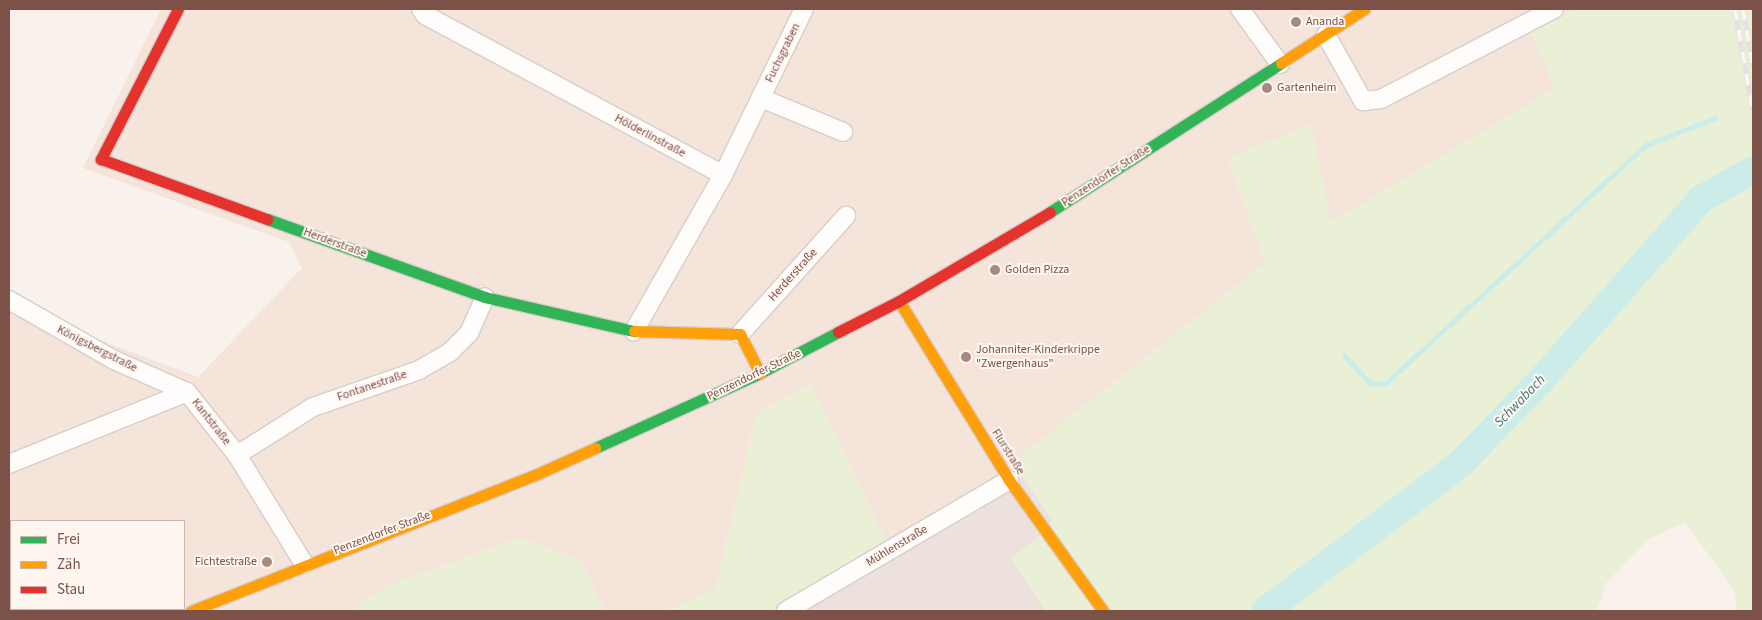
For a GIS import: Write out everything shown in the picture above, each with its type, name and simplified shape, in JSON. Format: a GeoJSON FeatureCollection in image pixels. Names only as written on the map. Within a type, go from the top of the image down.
{"type":"FeatureCollection","features":[{"type":"Feature","properties":{"kind":"main road","name":"Herderstraße"},"geometry":{"type":"LineString","coordinates":[[178,9],[101,159],[484,297],[634,331],[740,334]]}},
{"type":"Feature","properties":{"kind":"main road","name":"Penzendorfer Straße"},"geometry":{"type":"LineString","coordinates":[[191,611],[304,564],[543,471],[760,373],[899,301],[1066,202],[1364,9]]}},
{"type":"Feature","properties":{"kind":"main road","name":"Flurstraße"},"geometry":{"type":"LineString","coordinates":[[899,301],[1009,480],[1103,611]]}},
{"type":"Feature","properties":{"kind":"main road"},"geometry":{"type":"LineString","coordinates":[[740,334],[760,373]]}},
{"type":"Feature","properties":{"kind":"street","name":"Hölderlinstraße"},"geometry":{"type":"LineString","coordinates":[[420,9],[425,15],[723,175]]}},
{"type":"Feature","properties":{"kind":"street","name":"Fuchsgraben"},"geometry":{"type":"LineString","coordinates":[[723,175],[804,9]]}},
{"type":"Feature","properties":{"kind":"street"},"geometry":{"type":"LineString","coordinates":[[1240,9],[1280,64]]}},
{"type":"Feature","properties":{"kind":"street"},"geometry":{"type":"LineString","coordinates":[[1326,35],[1363,100],[1381,100],[1554,9]]}},
{"type":"Feature","properties":{"kind":"street","name":"Fuchsgraben"},"geometry":{"type":"LineString","coordinates":[[761,98],[844,132]]}},
{"type":"Feature","properties":{"kind":"street"},"geometry":{"type":"LineString","coordinates":[[634,331],[723,175]]}},
{"type":"Feature","properties":{"kind":"street","name":"Herderstraße"},"geometry":{"type":"LineString","coordinates":[[740,334],[846,216]]}},
{"type":"Feature","properties":{"kind":"street","name":"Fontanestraße"},"geometry":{"type":"LineString","coordinates":[[237,455],[313,407],[419,370],[450,352],[468,333],[484,297]]}},
{"type":"Feature","properties":{"kind":"street","name":"Königsbergstraße"},"geometry":{"type":"LineString","coordinates":[[9,300],[114,360],[188,392]]}},
{"type":"Feature","properties":{"kind":"street","name":"Kantstraße"},"geometry":{"type":"LineString","coordinates":[[9,464],[188,392],[237,455],[304,564]]}},
{"type":"Feature","properties":{"kind":"street","name":"Mühlenstraße"},"geometry":{"type":"LineString","coordinates":[[786,611],[1009,480]]}},
{"type":"Feature","properties":{"kind":"shaded area"},"geometry":{"type":"Polygon","coordinates":[[[161,9],[1574,9],[1530,32],[1556,88],[1331,223],[1228,157],[1265,263],[1012,463],[1022,476],[888,546],[811,384],[756,414],[716,588],[667,611],[605,611],[581,561],[521,537],[388,586],[351,611],[9,611],[9,288],[79,332],[198,377],[302,268],[289,242],[83,168],[161,9]]]}},
{"type":"Feature","properties":{"kind":"shaded area"},"geometry":{"type":"Polygon","coordinates":[[[1022,476],[1053,520],[1038,538],[1011,559],[1046,611],[807,611],[888,546],[1022,476]]]}},
{"type":"Feature","properties":{"kind":"green space"},"geometry":{"type":"Polygon","coordinates":[[[1574,9],[1753,9],[1753,611],[1736,611],[1735,592],[1685,522],[1649,539],[1606,583],[1597,611],[1046,611],[1011,559],[1038,538],[1053,520],[1012,463],[1265,263],[1228,157],[1311,124],[1331,222],[1555,88],[1530,32],[1574,9]]]}},
{"type":"Feature","properties":{"kind":"green space"},"geometry":{"type":"Polygon","coordinates":[[[811,384],[888,546],[807,611],[667,611],[716,588],[756,414],[811,384]]]}},
{"type":"Feature","properties":{"kind":"green space"},"geometry":{"type":"Polygon","coordinates":[[[521,537],[581,561],[605,611],[351,611],[388,586],[521,537]]]}},
{"type":"Feature","properties":{"kind":"waterway"},"geometry":{"type":"LineString","coordinates":[[1345,356],[1370,383],[1385,384],[1646,145],[1715,118]]}},
{"type":"Feature","properties":{"kind":"waterway","name":"Schwabach"},"geometry":{"type":"LineString","coordinates":[[1265,611],[1460,464],[1542,379],[1701,199],[1753,170]]}},
{"type":"Feature","properties":{"kind":"railway"},"geometry":{"type":"LineString","coordinates":[[1735,9],[1753,111]]}},
{"type":"Feature","properties":{"kind":"railway"},"geometry":{"type":"LineString","coordinates":[[1743,9],[1753,67]]}},
{"type":"Feature","properties":{"kind":"traffic: fast"},"geometry":{"type":"LineString","coordinates":[[1050,212],[1281,63]]}},
{"type":"Feature","properties":{"kind":"traffic: fast"},"geometry":{"type":"LineString","coordinates":[[267,219],[485,297],[634,331]]}},
{"type":"Feature","properties":{"kind":"traffic: fast"},"geometry":{"type":"LineString","coordinates":[[595,448],[760,373],[838,332]]}},
{"type":"Feature","properties":{"kind":"traffic: slow"},"geometry":{"type":"LineString","coordinates":[[1281,63],[1364,9]]}},
{"type":"Feature","properties":{"kind":"traffic: slow"},"geometry":{"type":"LineString","coordinates":[[899,301],[1009,480],[1103,611]]}},
{"type":"Feature","properties":{"kind":"traffic: slow"},"geometry":{"type":"LineString","coordinates":[[634,331],[740,334],[760,373]]}},
{"type":"Feature","properties":{"kind":"traffic: slow"},"geometry":{"type":"LineString","coordinates":[[191,611],[535,475],[595,448]]}},
{"type":"Feature","properties":{"kind":"traffic: jam"},"geometry":{"type":"LineString","coordinates":[[178,9],[101,159],[267,219]]}},
{"type":"Feature","properties":{"kind":"traffic: jam"},"geometry":{"type":"LineString","coordinates":[[838,332],[899,301],[1050,212]]}},
{"type":"Feature","properties":{"kind":"place","name":"Ananda"},"geometry":{"type":"Point","coordinates":[1296,22]}},
{"type":"Feature","properties":{"kind":"place","name":"Gartenheim"},"geometry":{"type":"Point","coordinates":[1267,88]}},
{"type":"Feature","properties":{"kind":"place","name":"Golden Pizza"},"geometry":{"type":"Point","coordinates":[995,270]}},
{"type":"Feature","properties":{"kind":"place","name":"Johanniter-Kinderkrippe \"Zwergenhaus\""},"geometry":{"type":"Point","coordinates":[966,357]}},
{"type":"Feature","properties":{"kind":"place","name":"Fichtestraße"},"geometry":{"type":"Point","coordinates":[267,562]}}]}
